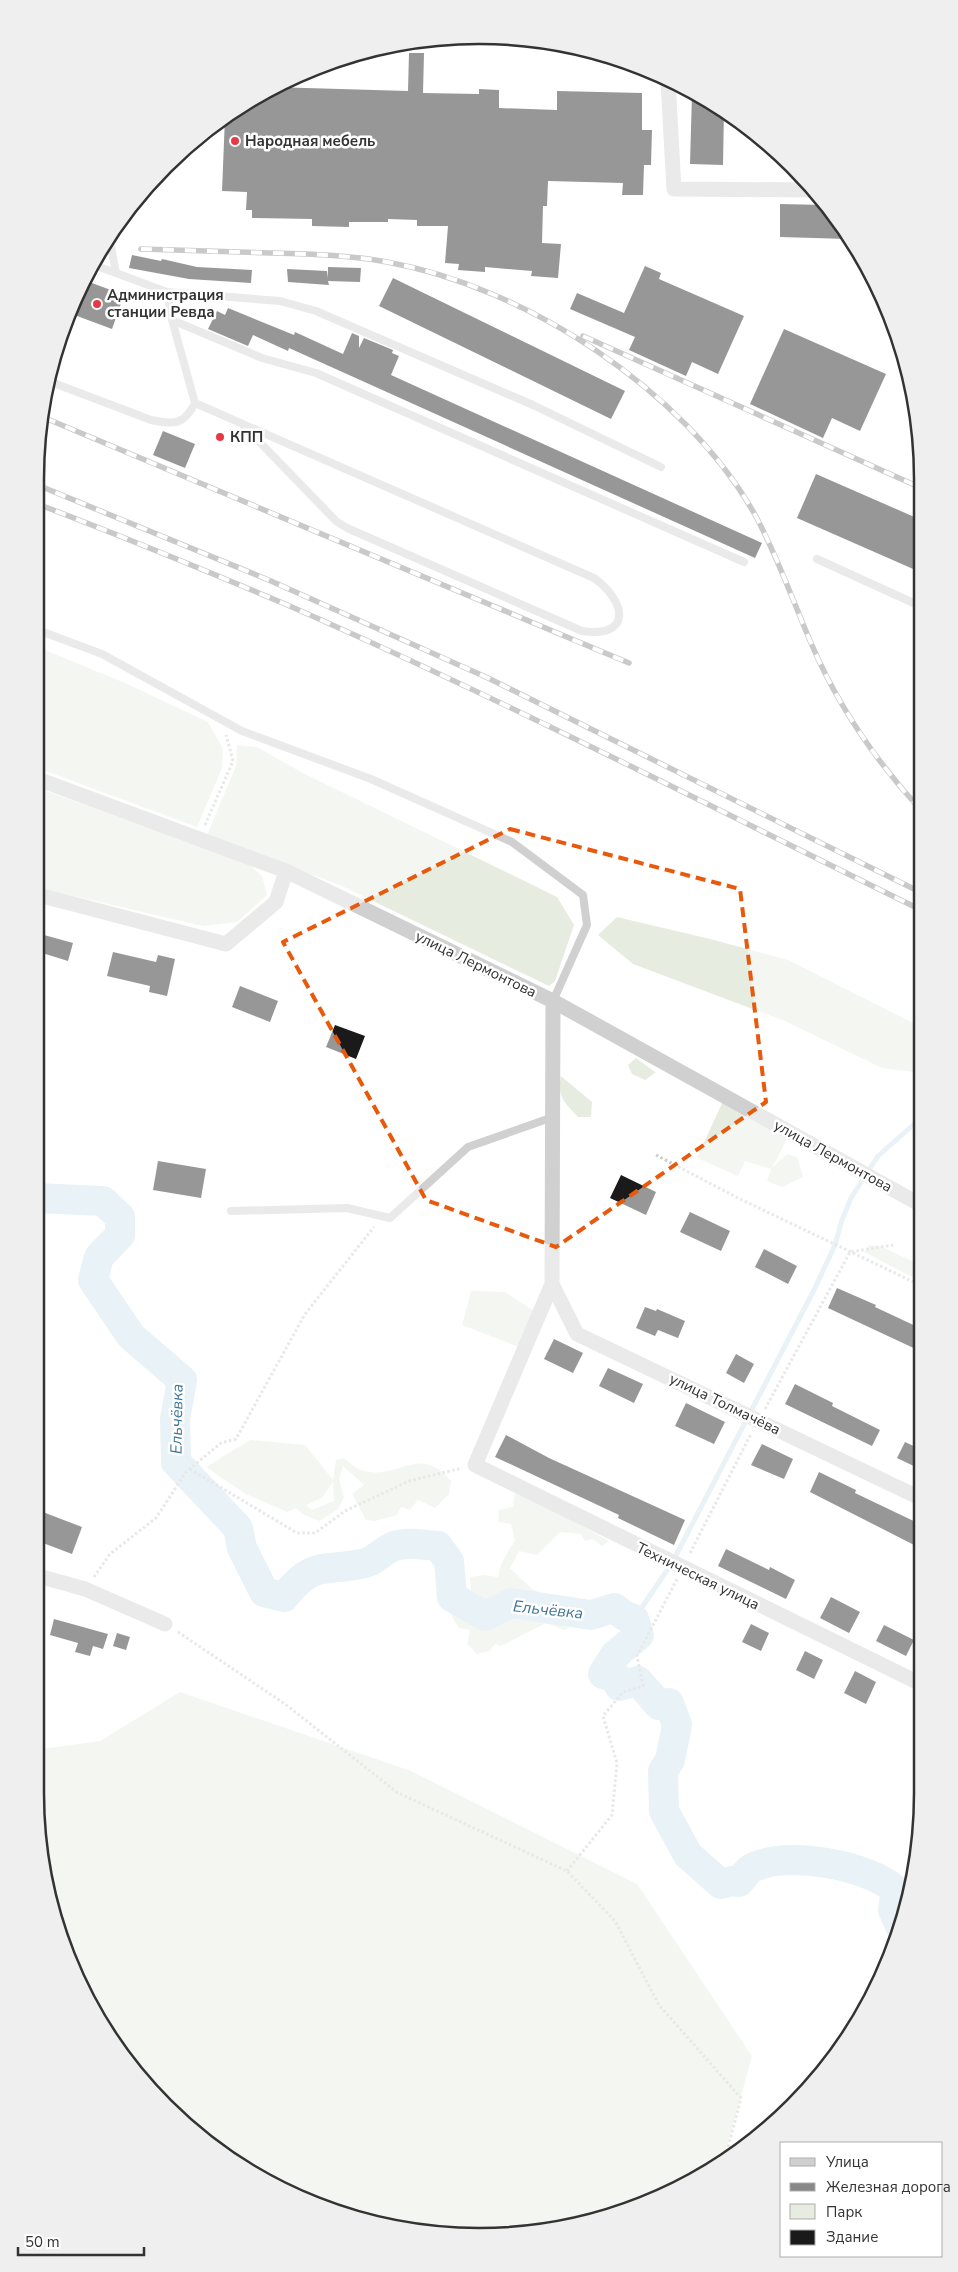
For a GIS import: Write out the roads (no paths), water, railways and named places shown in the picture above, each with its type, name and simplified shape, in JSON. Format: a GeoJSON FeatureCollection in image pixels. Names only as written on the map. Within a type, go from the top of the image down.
{"type":"FeatureCollection","features":[{"type":"Feature","properties":{"kind":"street"},"geometry":{"type":"LineString","coordinates":[[668,87],[674,189],[804,190]]}},
{"type":"Feature","properties":{"kind":"street","name":"улица Лермонтова"},"geometry":{"type":"LineString","coordinates":[[44,781],[286,871],[552,1001],[914,1201]]}},
{"type":"Feature","properties":{"kind":"street"},"geometry":{"type":"LineString","coordinates":[[44,896],[226,944],[276,902],[286,871]]}},
{"type":"Feature","properties":{"kind":"street"},"geometry":{"type":"LineString","coordinates":[[552,1001],[552,1284]]}},
{"type":"Feature","properties":{"kind":"street","name":"улица Толмачёва"},"geometry":{"type":"LineString","coordinates":[[552,1284],[577,1334],[914,1495]]}},
{"type":"Feature","properties":{"kind":"street","name":"Техническая улица"},"geometry":{"type":"LineString","coordinates":[[552,1284],[475,1465],[914,1681]]}},
{"type":"Feature","properties":{"kind":"street"},"geometry":{"type":"LineString","coordinates":[[44,1578],[85,1589],[165,1624]]}},
{"type":"Feature","properties":{"kind":"lane"},"geometry":{"type":"LineString","coordinates":[[111,247],[116,273]]}},
{"type":"Feature","properties":{"kind":"lane"},"geometry":{"type":"LineString","coordinates":[[99,267],[167,292],[280,301],[316,311],[515,397],[661,466]]}},
{"type":"Feature","properties":{"kind":"lane"},"geometry":{"type":"LineString","coordinates":[[55,383],[151,420],[168,424],[180,422],[188,416],[195,404],[172,320],[167,292]]}},
{"type":"Feature","properties":{"kind":"lane"},"geometry":{"type":"LineString","coordinates":[[172,320],[262,358],[316,374],[744,562]]}},
{"type":"Feature","properties":{"kind":"lane"},"geometry":{"type":"LineString","coordinates":[[195,404],[594,578],[614,596],[620,611],[619,619],[612,629],[605,632],[598,634],[582,631],[347,528],[336,520],[244,426]]}},
{"type":"Feature","properties":{"kind":"lane"},"geometry":{"type":"LineString","coordinates":[[817,558],[914,603]]}},
{"type":"Feature","properties":{"kind":"lane"},"geometry":{"type":"LineString","coordinates":[[44,632],[102,654],[242,731],[371,779],[512,842],[583,895],[586,925],[552,1001]]}},
{"type":"Feature","properties":{"kind":"lane"},"geometry":{"type":"LineString","coordinates":[[231,1211],[347,1208],[390,1218],[468,1147],[552,1117]]}},
{"type":"Feature","properties":{"kind":"waterway"},"geometry":{"type":"LineString","coordinates":[[634,1619],[672,1563],[814,1290],[835,1245],[851,1198],[878,1156],[914,1124]]}},
{"type":"Feature","properties":{"kind":"waterway","name":"Ельчёвка"},"geometry":{"type":"LineString","coordinates":[[44,1198],[103,1201],[120,1217],[120,1235],[99,1257],[93,1280],[131,1336],[182,1380],[175,1419],[176,1462],[238,1528],[242,1548],[264,1592],[284,1597],[304,1577],[313,1572],[321,1569],[365,1563],[397,1545],[415,1544],[438,1546],[449,1561],[452,1597],[485,1616],[511,1603],[591,1615],[614,1608],[625,1616],[634,1619],[639,1635],[615,1655],[603,1674],[618,1678],[619,1686],[638,1681],[659,1705],[669,1703],[677,1725],[670,1760],[663,1771],[664,1811],[688,1855],[721,1884],[731,1881],[739,1882],[752,1868],[785,1860],[805,1860],[847,1867],[866,1873],[896,1890],[893,1910],[896,1916]]}},
{"type":"Feature","properties":{"kind":"railway"},"geometry":{"type":"LineString","coordinates":[[141,249],[315,254],[387,262],[440,275],[493,294],[546,320],[596,351],[644,386],[687,425],[724,468],[754,513],[762,529],[821,666],[833,688],[858,730],[914,802]]}},
{"type":"Feature","properties":{"kind":"railway"},"geometry":{"type":"LineString","coordinates":[[583,336],[914,485]]}},
{"type":"Feature","properties":{"kind":"railway"},"geometry":{"type":"LineString","coordinates":[[48,419],[629,663]]}},
{"type":"Feature","properties":{"kind":"railway"},"geometry":{"type":"LineString","coordinates":[[44,488],[271,581],[488,678],[914,889]]}},
{"type":"Feature","properties":{"kind":"railway"},"geometry":{"type":"LineString","coordinates":[[44,507],[223,578],[365,640],[604,753],[914,907]]}},
{"type":"Feature","properties":{"kind":"place","name":"Народная мебель"},"geometry":{"type":"Point","coordinates":[235,141]}},
{"type":"Feature","properties":{"kind":"place","name":"Администрация станции Ревда"},"geometry":{"type":"Point","coordinates":[97,304]}},
{"type":"Feature","properties":{"kind":"place","name":"КПП"},"geometry":{"type":"Point","coordinates":[220,437]}}]}
